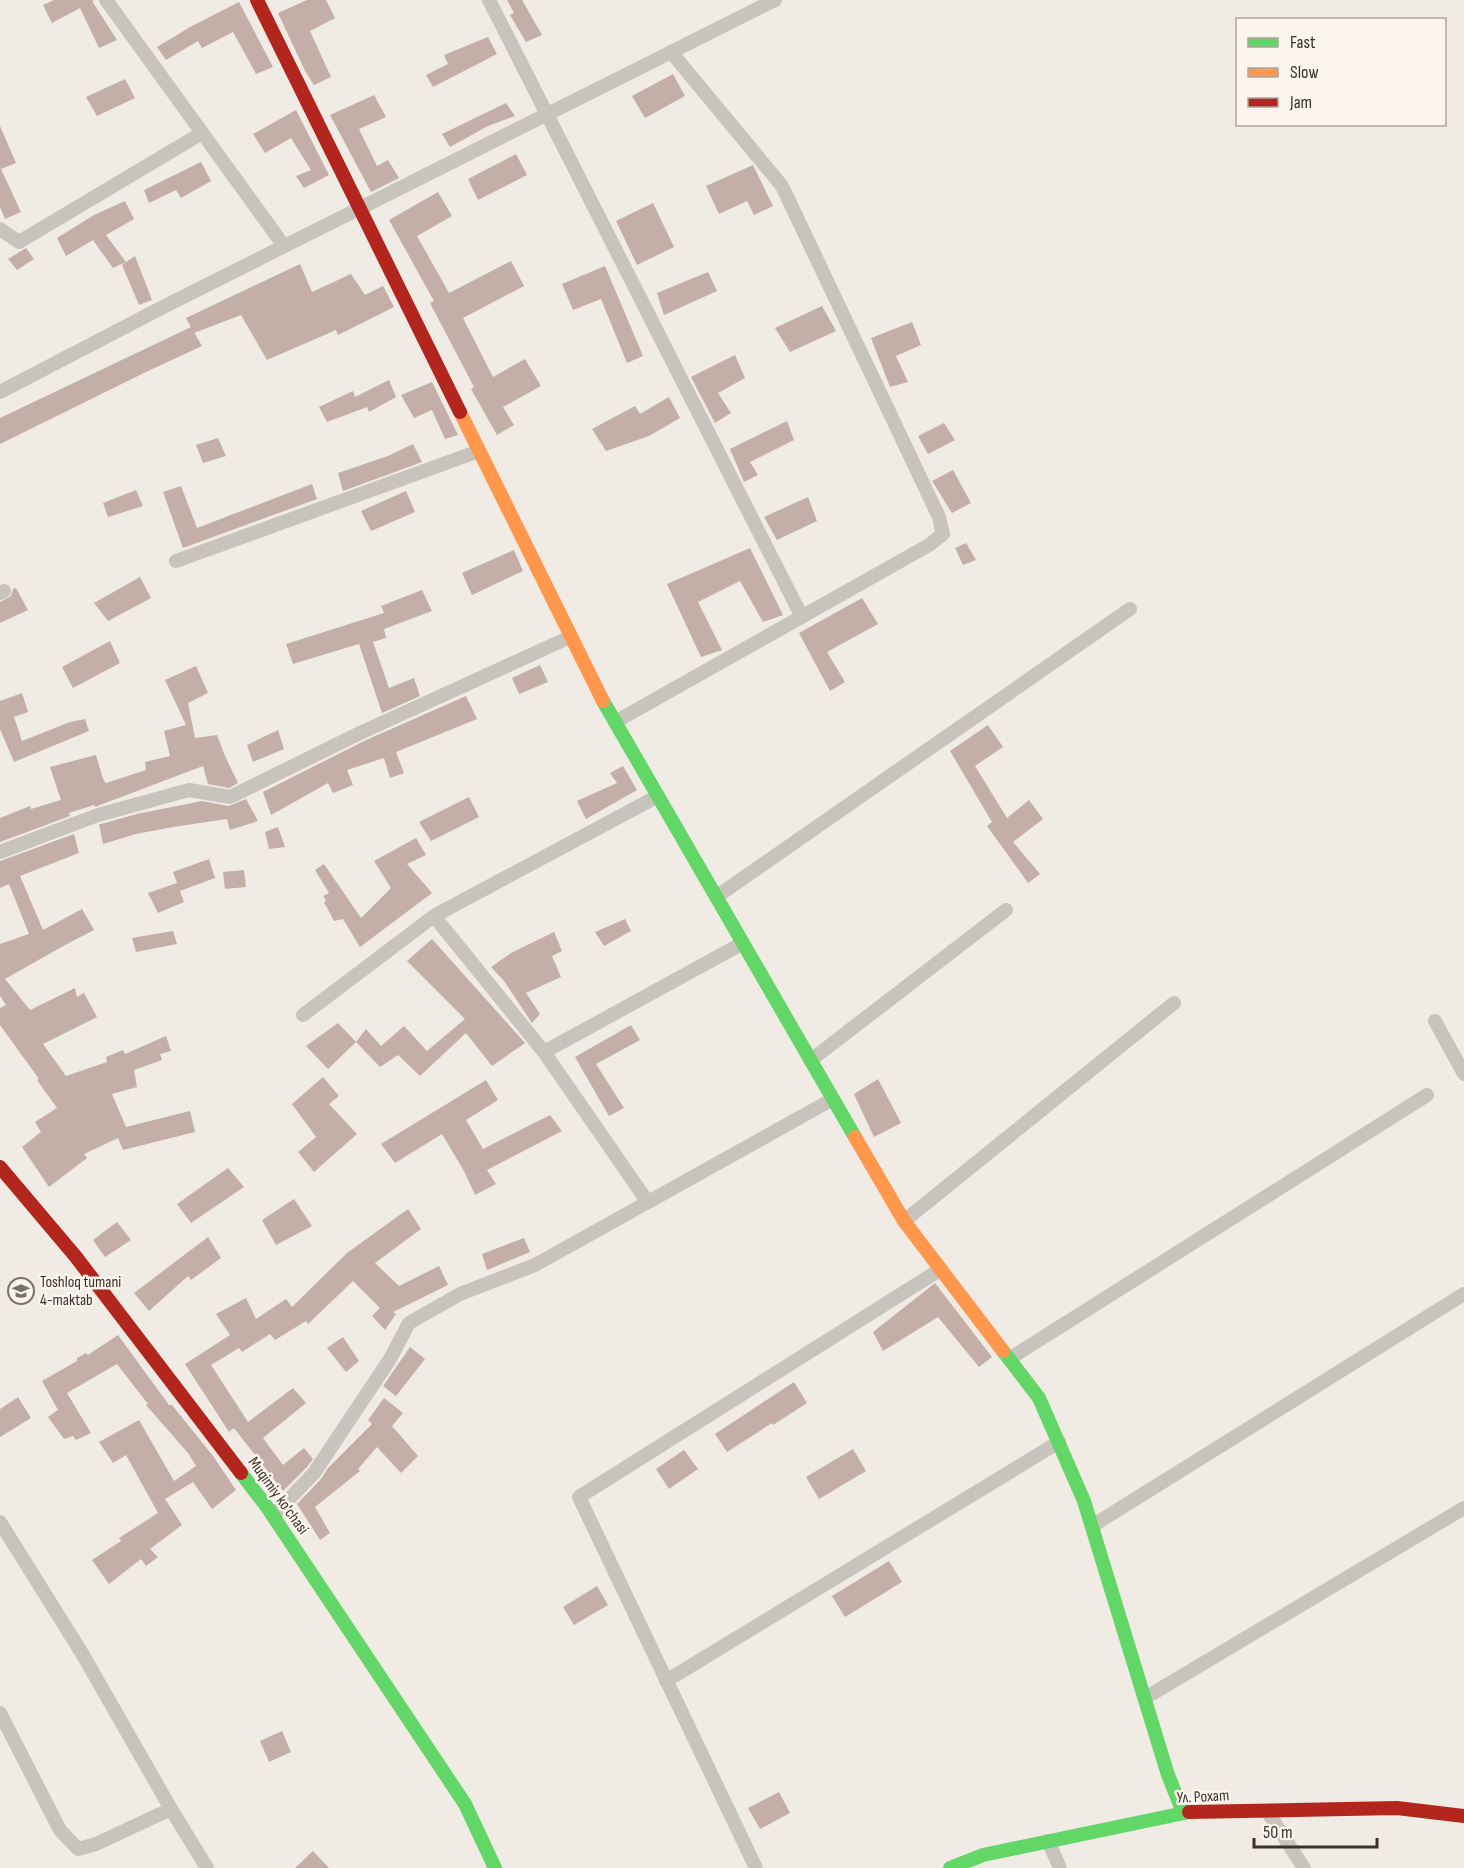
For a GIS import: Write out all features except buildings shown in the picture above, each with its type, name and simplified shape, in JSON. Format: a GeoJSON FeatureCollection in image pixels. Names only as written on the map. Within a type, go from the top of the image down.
{"type":"FeatureCollection","features":[{"type":"Feature","properties":{"kind":"street"},"geometry":{"type":"LineString","coordinates":[[105,0],[284,246]]}},
{"type":"Feature","properties":{"kind":"street"},"geometry":{"type":"LineString","coordinates":[[257,0],[597,691],[904,1221],[1039,1398],[1084,1501],[1168,1775],[1183,1812]]}},
{"type":"Feature","properties":{"kind":"street"},"geometry":{"type":"LineString","coordinates":[[489,0],[802,617]]}},
{"type":"Feature","properties":{"kind":"street"},"geometry":{"type":"LineString","coordinates":[[0,392],[166,304],[775,0]]}},
{"type":"Feature","properties":{"kind":"street"},"geometry":{"type":"LineString","coordinates":[[615,722],[929,545],[943,534],[939,517],[782,186],[670,52]]}},
{"type":"Feature","properties":{"kind":"street"},"geometry":{"type":"LineString","coordinates":[[0,228],[19,242],[202,133]]}},
{"type":"Feature","properties":{"kind":"street"},"geometry":{"type":"LineString","coordinates":[[176,561],[479,451]]}},
{"type":"Feature","properties":{"kind":"street"},"geometry":{"type":"LineString","coordinates":[[716,897],[1130,609]]}},
{"type":"Feature","properties":{"kind":"street"},"geometry":{"type":"LineString","coordinates":[[0,852],[98,815],[189,790],[230,797],[570,637]]}},
{"type":"Feature","properties":{"kind":"street"},"geometry":{"type":"LineString","coordinates":[[303,1015],[434,916],[658,796]]}},
{"type":"Feature","properties":{"kind":"street"},"geometry":{"type":"LineString","coordinates":[[811,1060],[1006,910]]}},
{"type":"Feature","properties":{"kind":"street"},"geometry":{"type":"LineString","coordinates":[[434,916],[544,1052],[647,1201]]}},
{"type":"Feature","properties":{"kind":"street"},"geometry":{"type":"LineString","coordinates":[[544,1052],[743,943]]}},
{"type":"Feature","properties":{"kind":"street"},"geometry":{"type":"LineString","coordinates":[[904,1221],[1174,1003]]}},
{"type":"Feature","properties":{"kind":"street"},"geometry":{"type":"LineString","coordinates":[[1435,1021],[1464,1074]]}},
{"type":"Feature","properties":{"kind":"street"},"geometry":{"type":"LineString","coordinates":[[1009,1359],[1428,1095]]}},
{"type":"Feature","properties":{"kind":"street"},"geometry":{"type":"LineString","coordinates":[[273,1516],[314,1473],[390,1359],[409,1323],[460,1293],[535,1265],[833,1099]]}},
{"type":"Feature","properties":{"kind":"street","name":"Muqimiy ko'chasi"},"geometry":{"type":"LineString","coordinates":[[0,1167],[76,1257],[273,1516],[465,1804],[495,1868]]}},
{"type":"Feature","properties":{"kind":"street"},"geometry":{"type":"LineString","coordinates":[[756,1868],[579,1497],[941,1269]]}},
{"type":"Feature","properties":{"kind":"street"},"geometry":{"type":"LineString","coordinates":[[1092,1526],[1464,1294]]}},
{"type":"Feature","properties":{"kind":"street"},"geometry":{"type":"LineString","coordinates":[[666,1681],[1059,1442]]}},
{"type":"Feature","properties":{"kind":"street"},"geometry":{"type":"LineString","coordinates":[[1145,1698],[1464,1509]]}},
{"type":"Feature","properties":{"kind":"street"},"geometry":{"type":"LineString","coordinates":[[0,1522],[83,1655],[207,1868]]}},
{"type":"Feature","properties":{"kind":"street"},"geometry":{"type":"LineString","coordinates":[[0,1713],[60,1830],[78,1849],[96,1844],[171,1809]]}},
{"type":"Feature","properties":{"kind":"street","name":"Ул. Рохат"},"geometry":{"type":"LineString","coordinates":[[950,1868],[983,1855],[1183,1812],[1397,1808],[1464,1816]]}},
{"type":"Feature","properties":{"kind":"street"},"geometry":{"type":"LineString","coordinates":[[1267,1811],[1304,1868]]}},
{"type":"Feature","properties":{"kind":"street"},"geometry":{"type":"LineString","coordinates":[[1048,1841],[1060,1868]]}},
{"type":"Feature","properties":{"kind":"traffic: fast"},"geometry":{"type":"LineString","coordinates":[[603,701],[855,1137]]}},
{"type":"Feature","properties":{"kind":"traffic: fast"},"geometry":{"type":"LineString","coordinates":[[1003,1351],[1039,1398],[1084,1501],[1168,1775],[1183,1812]]}},
{"type":"Feature","properties":{"kind":"traffic: fast"},"geometry":{"type":"LineString","coordinates":[[241,1473],[267,1507],[465,1804],[495,1868]]}},
{"type":"Feature","properties":{"kind":"traffic: fast"},"geometry":{"type":"LineString","coordinates":[[950,1868],[983,1855],[1189,1812]]}},
{"type":"Feature","properties":{"kind":"traffic: slow"},"geometry":{"type":"LineString","coordinates":[[460,412],[603,701]]}},
{"type":"Feature","properties":{"kind":"traffic: slow"},"geometry":{"type":"LineString","coordinates":[[855,1137],[904,1221],[1003,1351]]}},
{"type":"Feature","properties":{"kind":"traffic: jam"},"geometry":{"type":"LineString","coordinates":[[257,0],[460,412]]}},
{"type":"Feature","properties":{"kind":"traffic: jam"},"geometry":{"type":"LineString","coordinates":[[0,1167],[76,1257],[241,1473]]}},
{"type":"Feature","properties":{"kind":"traffic: jam"},"geometry":{"type":"LineString","coordinates":[[1189,1812],[1397,1808],[1464,1816]]}},
{"type":"Feature","properties":{"kind":"place","name":"Toshloq tumani 4-maktab"},"geometry":{"type":"Point","coordinates":[21,1291]}}]}
